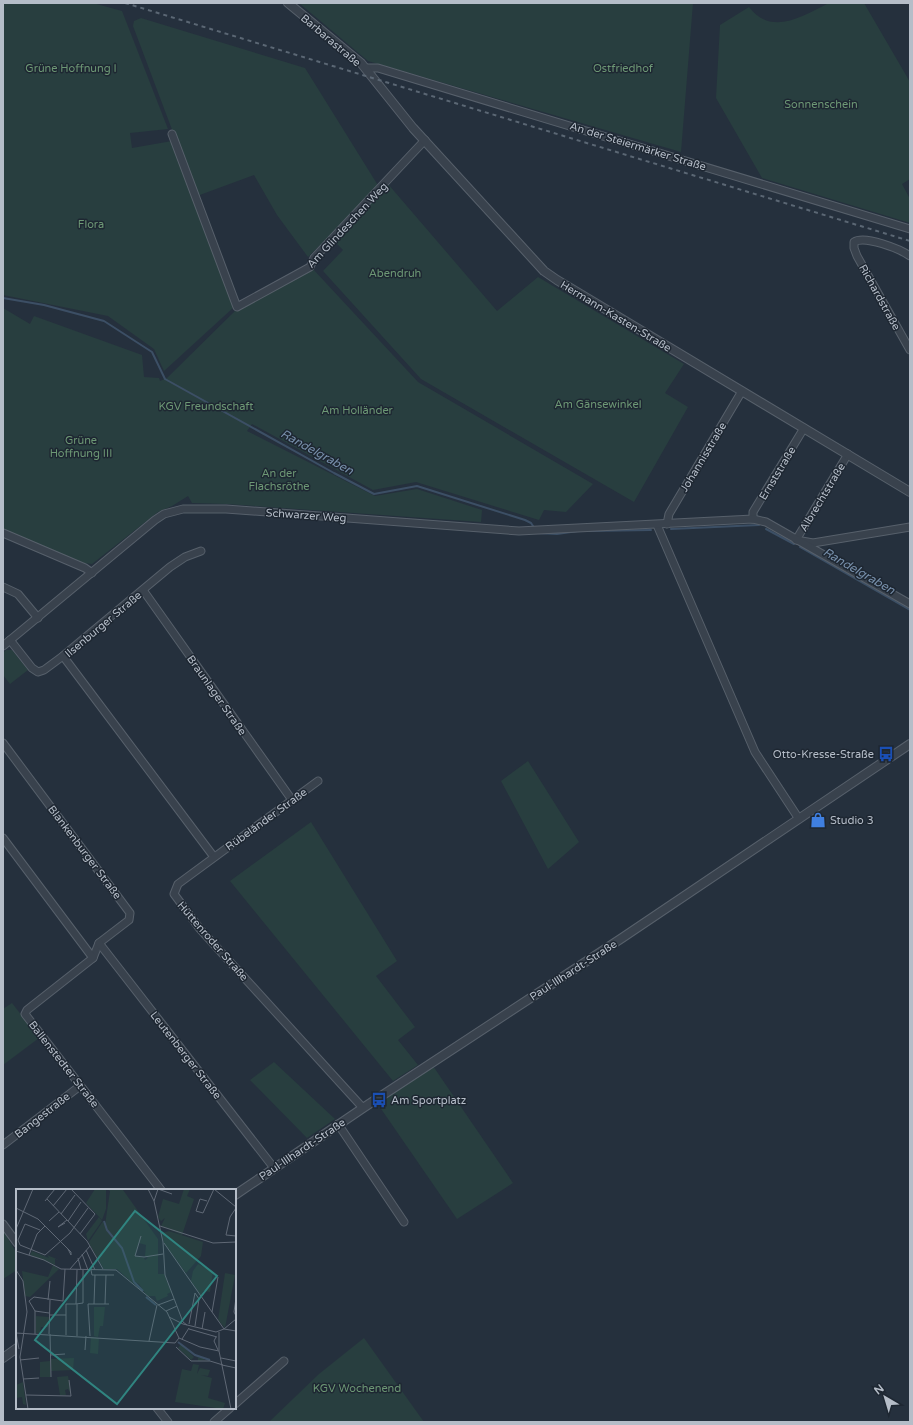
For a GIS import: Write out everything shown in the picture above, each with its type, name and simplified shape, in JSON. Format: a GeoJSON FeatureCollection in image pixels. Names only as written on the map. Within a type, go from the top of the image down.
{"type":"FeatureCollection","features":[{"type":"Feature","properties":{"kind":"street","name":"Barbarastraße"},"geometry":{"type":"LineString","coordinates":[[288,3],[365,68],[373,78]]}},
{"type":"Feature","properties":{"kind":"street","name":"An der Steiermärker Straße"},"geometry":{"type":"LineString","coordinates":[[365,68],[378,68],[910,229]]}},
{"type":"Feature","properties":{"kind":"street","name":"Hermann-Kasten-Straße"},"geometry":{"type":"LineString","coordinates":[[373,78],[425,140],[544,271],[910,492]]}},
{"type":"Feature","properties":{"kind":"street","name":"Am Glindeschen Weg"},"geometry":{"type":"LineString","coordinates":[[172,134],[237,307],[310,267],[314,258],[425,140]]}},
{"type":"Feature","properties":{"kind":"street","name":"Richardstraße"},"geometry":{"type":"LineString","coordinates":[[910,256],[902,251],[871,241],[861,240],[854,242],[854,248],[857,256],[910,350]]}},
{"type":"Feature","properties":{"kind":"street","name":"Johannisstraße"},"geometry":{"type":"LineString","coordinates":[[667,524],[669,514],[742,391]]}},
{"type":"Feature","properties":{"kind":"street","name":"Ernststraße"},"geometry":{"type":"LineString","coordinates":[[753,519],[753,512],[804,428]]}},
{"type":"Feature","properties":{"kind":"street","name":"Albrechtstraße"},"geometry":{"type":"LineString","coordinates":[[796,540],[848,454]]}},
{"type":"Feature","properties":{"kind":"street","name":"Schwarzer Weg"},"geometry":{"type":"LineString","coordinates":[[3,646],[155,520],[164,514],[183,509],[226,509],[527,531],[657,525]]}},
{"type":"Feature","properties":{"kind":"street"},"geometry":{"type":"LineString","coordinates":[[799,819],[755,752],[657,525],[753,519],[766,522],[910,604]]}},
{"type":"Feature","properties":{"kind":"street"},"geometry":{"type":"LineString","coordinates":[[796,540],[813,543],[910,527]]}},
{"type":"Feature","properties":{"kind":"street"},"geometry":{"type":"LineString","coordinates":[[3,533],[85,568],[92,573]]}},
{"type":"Feature","properties":{"kind":"street","name":"Ilsenburger Straße"},"geometry":{"type":"LineString","coordinates":[[10,640],[32,668],[38,672],[44,670],[170,567],[185,557],[201,551]]}},
{"type":"Feature","properties":{"kind":"street"},"geometry":{"type":"LineString","coordinates":[[3,587],[18,594],[38,618]]}},
{"type":"Feature","properties":{"kind":"street","name":"Braunlager Straße"},"geometry":{"type":"LineString","coordinates":[[143,590],[292,800]]}},
{"type":"Feature","properties":{"kind":"street"},"geometry":{"type":"LineString","coordinates":[[63,656],[214,857]]}},
{"type":"Feature","properties":{"kind":"street","name":"Blankenburger Straße"},"geometry":{"type":"LineString","coordinates":[[3,743],[130,912],[131,916],[128,920],[98,943]]}},
{"type":"Feature","properties":{"kind":"street","name":"Paul-Illhardt-Straße"},"geometry":{"type":"LineString","coordinates":[[236,1194],[338,1124],[910,744]]}},
{"type":"Feature","properties":{"kind":"street","name":"Rübeländer Straße"},"geometry":{"type":"LineString","coordinates":[[214,857],[318,781]]}},
{"type":"Feature","properties":{"kind":"street"},"geometry":{"type":"LineString","coordinates":[[3,838],[93,958]]}},
{"type":"Feature","properties":{"kind":"street","name":"Hüttenroder Straße"},"geometry":{"type":"LineString","coordinates":[[214,857],[178,884],[174,891],[176,897],[204,933],[362,1108]]}},
{"type":"Feature","properties":{"kind":"street"},"geometry":{"type":"LineString","coordinates":[[93,958],[98,943]]}},
{"type":"Feature","properties":{"kind":"street","name":"Leutenberger Straße"},"geometry":{"type":"LineString","coordinates":[[98,943],[274,1168]]}},
{"type":"Feature","properties":{"kind":"street","name":"Ballenstedter Straße"},"geometry":{"type":"LineString","coordinates":[[93,958],[25,1012],[80,1086],[160,1189]]}},
{"type":"Feature","properties":{"kind":"street","name":"Bangestraße"},"geometry":{"type":"LineString","coordinates":[[3,1145],[80,1086]]}},
{"type":"Feature","properties":{"kind":"street"},"geometry":{"type":"LineString","coordinates":[[338,1124],[404,1222]]}},
{"type":"Feature","properties":{"kind":"street"},"geometry":{"type":"LineString","coordinates":[[3,1224],[16,1242]]}},
{"type":"Feature","properties":{"kind":"street"},"geometry":{"type":"LineString","coordinates":[[3,1358],[16,1349]]}},
{"type":"Feature","properties":{"kind":"street"},"geometry":{"type":"LineString","coordinates":[[236,1403],[284,1361]]}},
{"type":"Feature","properties":{"kind":"street"},"geometry":{"type":"LineString","coordinates":[[158,1409],[168,1422]]}},
{"type":"Feature","properties":{"kind":"street"},"geometry":{"type":"LineString","coordinates":[[214,1422],[229,1409]]}},
{"type":"Feature","properties":{"kind":"green space","name":"Flora"},"geometry":{"type":"Polygon","coordinates":[[[3,3],[93,3],[122,11],[168,129],[130,133],[132,148],[172,141],[234,307],[164,371],[154,349],[108,316],[3,295],[3,3]]]}},
{"type":"Feature","properties":{"kind":"green space","name":"Ostfriedhof"},"geometry":{"type":"Polygon","coordinates":[[[299,3],[693,3],[681,152],[368,61],[299,3]]]}},
{"type":"Feature","properties":{"kind":"green space","name":"Sonnenschein"},"geometry":{"type":"Polygon","coordinates":[[[829,3],[864,3],[910,82],[910,179],[902,184],[910,199],[910,223],[762,178],[716,98],[720,25],[749,7],[758,16],[767,21],[777,22],[798,18],[829,3]]]}},
{"type":"Feature","properties":{"kind":"green space"},"geometry":{"type":"Polygon","coordinates":[[[141,18],[305,68],[379,187],[308,257],[277,215],[254,175],[197,196],[133,26],[134,21],[141,18]]]}},
{"type":"Feature","properties":{"kind":"green space"},"geometry":{"type":"Polygon","coordinates":[[[388,184],[497,311],[538,277],[684,364],[665,393],[688,407],[634,502],[421,379],[323,271],[343,250],[333,240],[388,184]]]}},
{"type":"Feature","properties":{"kind":"green space"},"geometry":{"type":"Polygon","coordinates":[[[312,268],[418,382],[593,484],[566,512],[544,510],[539,520],[416,482],[373,490],[252,424],[247,431],[375,496],[417,489],[482,510],[481,522],[226,504],[192,503],[188,496],[172,506],[158,512],[92,564],[84,563],[3,530],[3,308],[30,324],[34,316],[142,355],[144,377],[159,378],[160,381],[167,378],[236,310],[312,268]]]}},
{"type":"Feature","properties":{"kind":"green space"},"geometry":{"type":"Polygon","coordinates":[[[6,650],[12,650],[28,670],[10,684],[3,675],[3,653],[6,650]]]}},
{"type":"Feature","properties":{"kind":"green space"},"geometry":{"type":"Polygon","coordinates":[[[528,761],[579,842],[548,869],[501,781],[528,761]]]}},
{"type":"Feature","properties":{"kind":"green space"},"geometry":{"type":"Polygon","coordinates":[[[311,822],[397,961],[376,976],[415,1027],[398,1040],[418,1065],[393,1081],[230,881],[311,822]]]}},
{"type":"Feature","properties":{"kind":"green space"},"geometry":{"type":"Polygon","coordinates":[[[12,1003],[39,1038],[3,1065],[3,1009],[12,1003]]]}},
{"type":"Feature","properties":{"kind":"green space"},"geometry":{"type":"Polygon","coordinates":[[[274,1062],[335,1119],[307,1138],[250,1080],[274,1062]]]}},
{"type":"Feature","properties":{"kind":"green space"},"geometry":{"type":"Polygon","coordinates":[[[433,1066],[513,1183],[457,1219],[377,1103],[433,1066]]]}},
{"type":"Feature","properties":{"kind":"green space"},"geometry":{"type":"Polygon","coordinates":[[[3,1230],[16,1252],[16,1271],[3,1279],[3,1230]]]}},
{"type":"Feature","properties":{"kind":"green space","name":"KGV Wochenend"},"geometry":{"type":"Polygon","coordinates":[[[364,1338],[424,1422],[269,1422],[319,1374],[364,1338]]]}},
{"type":"Feature","properties":{"kind":"waterway","name":"Randelgraben"},"geometry":{"type":"LineString","coordinates":[[3,298],[44,305],[104,321],[152,352],[165,379],[374,494],[417,486],[525,520],[531,523],[535,529]]}},
{"type":"Feature","properties":{"kind":"waterway","name":"Randelgraben"},"geometry":{"type":"LineString","coordinates":[[671,529],[759,525]]}},
{"type":"Feature","properties":{"kind":"waterway","name":"Randelgraben"},"geometry":{"type":"LineString","coordinates":[[766,529],[794,544]]}},
{"type":"Feature","properties":{"kind":"waterway","name":"Randelgraben"},"geometry":{"type":"LineString","coordinates":[[589,531],[651,530]]}},
{"type":"Feature","properties":{"kind":"waterway","name":"Randelgraben"},"geometry":{"type":"LineString","coordinates":[[537,533],[557,534],[578,531]]}},
{"type":"Feature","properties":{"kind":"waterway","name":"Randelgraben"},"geometry":{"type":"LineString","coordinates":[[800,547],[910,610]]}},
{"type":"Feature","properties":{"kind":"railway"},"geometry":{"type":"LineString","coordinates":[[125,3],[910,241]]}},
{"type":"Feature","properties":{"kind":"place","name":"Otto-Kresse-Straße"},"geometry":{"type":"Point","coordinates":[886,754]}},
{"type":"Feature","properties":{"kind":"place","name":"Studio 3"},"geometry":{"type":"Point","coordinates":[818,820]}},
{"type":"Feature","properties":{"kind":"place","name":"Am Sportplatz"},"geometry":{"type":"Point","coordinates":[379,1100]}},
{"type":"Feature","properties":{"kind":"park label","name":"Grüne Hoffnung I"},"geometry":{"type":"Point","coordinates":[71,68]}},
{"type":"Feature","properties":{"kind":"park label","name":"Abendruh"},"geometry":{"type":"Point","coordinates":[395,273]}},
{"type":"Feature","properties":{"kind":"park label","name":"Am Gänsewinkel"},"geometry":{"type":"Point","coordinates":[598,404]}},
{"type":"Feature","properties":{"kind":"park label","name":"KGV Freundschaft"},"geometry":{"type":"Point","coordinates":[206,406]}},
{"type":"Feature","properties":{"kind":"park label","name":"Am Holländer"},"geometry":{"type":"Point","coordinates":[357,410]}},
{"type":"Feature","properties":{"kind":"park label","name":"Grüne Hoffnung III"},"geometry":{"type":"Point","coordinates":[81,446]}},
{"type":"Feature","properties":{"kind":"park label","name":"An der Flachsröthe"},"geometry":{"type":"Point","coordinates":[279,479]}}]}
